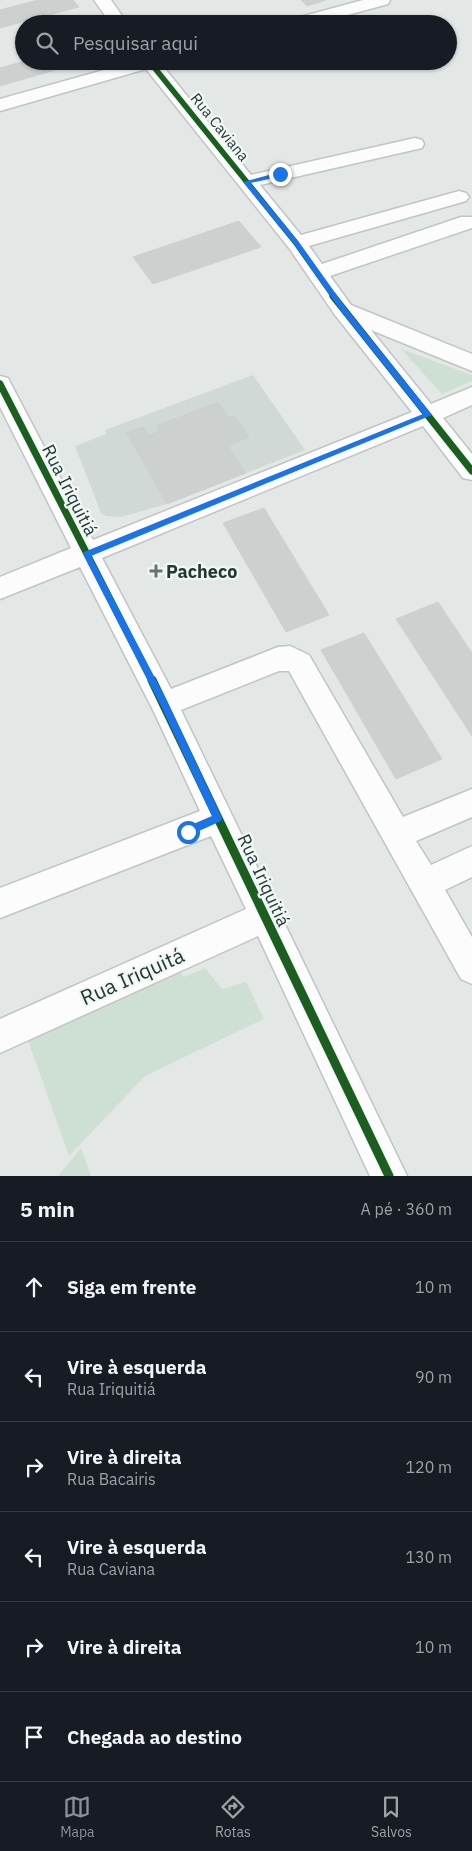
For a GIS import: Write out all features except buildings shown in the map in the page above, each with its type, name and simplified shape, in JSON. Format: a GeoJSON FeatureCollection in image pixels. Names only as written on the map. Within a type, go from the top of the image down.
{"type":"FeatureCollection","features":[{"type":"Feature","properties":{"kind":"street"},"geometry":{"type":"LineString","coordinates":[[102,0],[113,15]]}},
{"type":"Feature","properties":{"kind":"street"},"geometry":{"type":"LineString","coordinates":[[328,15],[382,0]]}},
{"type":"Feature","properties":{"kind":"street"},"geometry":{"type":"LineString","coordinates":[[0,105],[124,70]]}},
{"type":"Feature","properties":{"kind":"street","name":"Rua Caviana"},"geometry":{"type":"LineString","coordinates":[[158,70],[296,243],[343,310],[472,471]]}},
{"type":"Feature","properties":{"kind":"street"},"geometry":{"type":"LineString","coordinates":[[246,182],[414,144]]}},
{"type":"Feature","properties":{"kind":"street"},"geometry":{"type":"LineString","coordinates":[[296,243],[459,197]]}},
{"type":"Feature","properties":{"kind":"street"},"geometry":{"type":"LineString","coordinates":[[318,273],[468,222]]}},
{"type":"Feature","properties":{"kind":"street"},"geometry":{"type":"LineString","coordinates":[[343,310],[472,363]]}},
{"type":"Feature","properties":{"kind":"street","name":"Rua Iriquitiá"},"geometry":{"type":"LineString","coordinates":[[0,384],[164,704],[389,1176]]}},
{"type":"Feature","properties":{"kind":"street"},"geometry":{"type":"LineString","coordinates":[[0,588],[428,415],[472,395]]}},
{"type":"Feature","properties":{"kind":"street"},"geometry":{"type":"LineString","coordinates":[[164,704],[278,659],[290,658],[294,661],[305,672],[472,968]]}},
{"type":"Feature","properties":{"kind":"street"},"geometry":{"type":"LineString","coordinates":[[397,834],[472,802]]}},
{"type":"Feature","properties":{"kind":"street"},"geometry":{"type":"LineString","coordinates":[[0,903],[188,832],[218,818]]}},
{"type":"Feature","properties":{"kind":"street"},"geometry":{"type":"LineString","coordinates":[[425,884],[472,861]]}},
{"type":"Feature","properties":{"kind":"street","name":"Rua Iriquitá"},"geometry":{"type":"LineString","coordinates":[[0,1036],[265,917]]}},
{"type":"Feature","properties":{"kind":"shaded area"},"geometry":{"type":"Polygon","coordinates":[[[253,375],[305,450],[167,504],[121,517],[106,516],[101,513],[75,446],[106,434],[105,430],[253,375]]]}},
{"type":"Feature","properties":{"kind":"green space"},"geometry":{"type":"Polygon","coordinates":[[[401,349],[472,375],[472,381],[442,394],[401,349]]]}},
{"type":"Feature","properties":{"kind":"green space"},"geometry":{"type":"Polygon","coordinates":[[[174,966],[184,977],[205,968],[222,989],[246,982],[264,1019],[145,1076],[69,1156],[26,1035],[174,966]]]}},
{"type":"Feature","properties":{"kind":"green space"},"geometry":{"type":"Polygon","coordinates":[[[81,1148],[91,1176],[58,1176],[81,1148]]]}},
{"type":"Feature","properties":{"kind":"cycle path"},"geometry":{"type":"LineString","coordinates":[[156,70],[296,243],[343,310],[472,471]]}},
{"type":"Feature","properties":{"kind":"cycle path"},"geometry":{"type":"LineString","coordinates":[[0,384],[164,704],[389,1176]]}},
{"type":"Feature","properties":{"kind":"place","name":"Pacheco"},"geometry":{"type":"Point","coordinates":[156,571]}},
{"type":"Feature","properties":{"kind":"route"},"geometry":{"type":"LineString","coordinates":[[188,832],[218,818],[164,704],[87,554],[428,415],[343,310],[296,243],[246,182],[280,174]]}}]}
